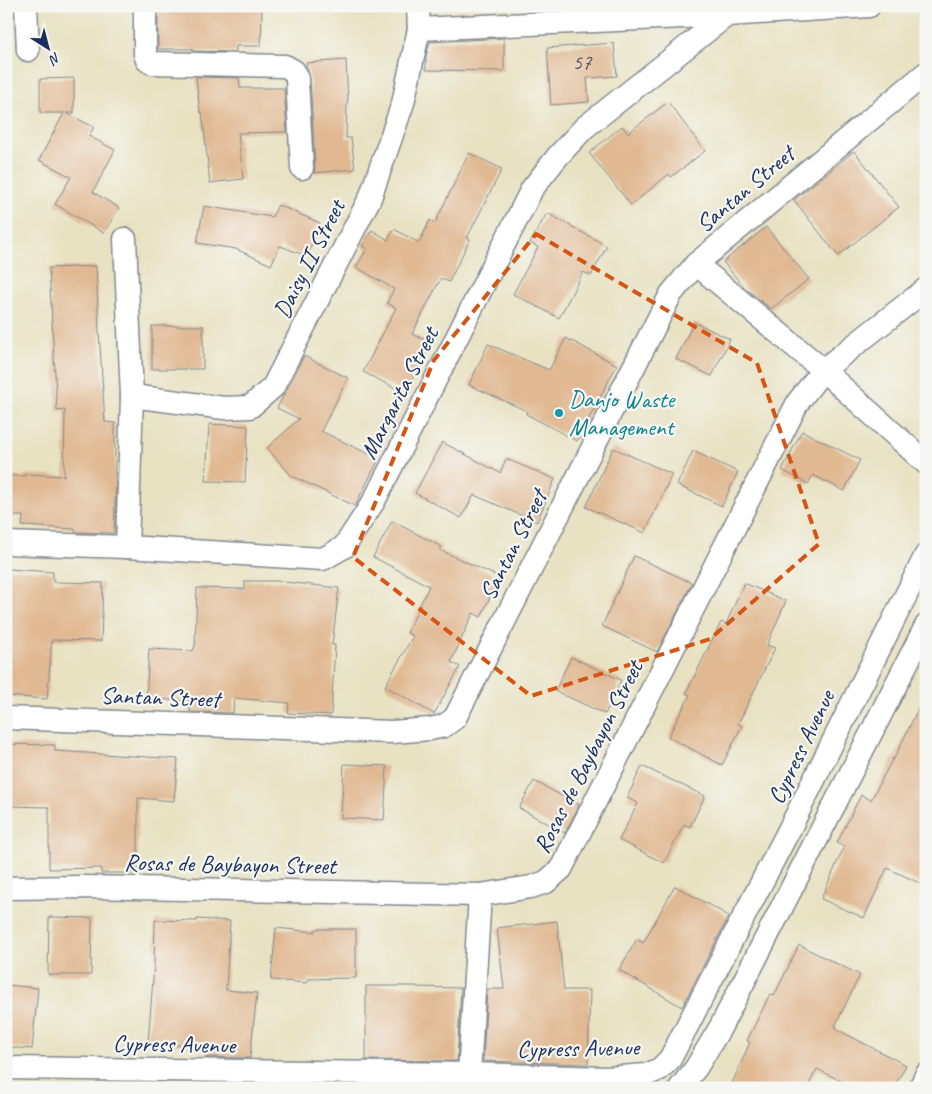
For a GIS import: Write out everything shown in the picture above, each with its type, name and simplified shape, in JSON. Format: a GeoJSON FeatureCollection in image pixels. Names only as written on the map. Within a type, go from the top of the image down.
{"type":"FeatureCollection","features":[{"type":"Feature","properties":{"kind":"street"},"geometry":{"type":"LineString","coordinates":[[26,6],[28,50]]}},
{"type":"Feature","properties":{"kind":"street"},"geometry":{"type":"LineString","coordinates":[[145,6],[145,54],[147,60],[152,63],[285,66],[294,71],[297,79],[302,168]]}},
{"type":"Feature","properties":{"kind":"street","name":"Daisy II Street"},"geometry":{"type":"LineString","coordinates":[[132,396],[224,408],[250,407],[273,387],[370,198],[403,103],[419,29],[418,6]]}},
{"type":"Feature","properties":{"kind":"street"},"geometry":{"type":"LineString","coordinates":[[419,29],[727,15],[869,6]]}},
{"type":"Feature","properties":{"kind":"street","name":"Margarita Street"},"geometry":{"type":"LineString","coordinates":[[6,543],[127,547],[323,559],[344,547],[374,500],[532,189],[558,156],[584,128],[727,15]]}},
{"type":"Feature","properties":{"kind":"street","name":"Santan Street"},"geometry":{"type":"LineString","coordinates":[[6,718],[392,732],[444,726],[455,718],[671,294],[696,264],[926,73]]}},
{"type":"Feature","properties":{"kind":"street"},"geometry":{"type":"LineString","coordinates":[[126,239],[132,396],[127,547]]}},
{"type":"Feature","properties":{"kind":"street"},"geometry":{"type":"LineString","coordinates":[[696,264],[823,370],[926,463]]}},
{"type":"Feature","properties":{"kind":"street","name":"Rosas de Baybayon Street"},"geometry":{"type":"LineString","coordinates":[[6,888],[93,887],[480,895],[532,887],[546,882],[561,869],[798,402],[823,370],[926,289]]}},
{"type":"Feature","properties":{"kind":"street","name":"Cypress Avenue"},"geometry":{"type":"LineString","coordinates":[[6,1068],[471,1081],[546,1082],[607,1078],[653,1082],[660,1069],[670,1059],[791,826],[926,556]]}},
{"type":"Feature","properties":{"kind":"street"},"geometry":{"type":"LineString","coordinates":[[680,1088],[696,1068],[720,1028],[926,626]]}},
{"type":"Feature","properties":{"kind":"street"},"geometry":{"type":"LineString","coordinates":[[791,826],[817,838]]}},
{"type":"Feature","properties":{"kind":"street"},"geometry":{"type":"LineString","coordinates":[[471,1081],[480,895]]}},
{"type":"Feature","properties":{"kind":"street"},"geometry":{"type":"LineString","coordinates":[[920,1088],[926,1075]]}},
{"type":"Feature","properties":{"kind":"highlighted area"},"geometry":{"type":"Polygon","coordinates":[[[536,234],[757,363],[819,544],[710,639],[531,696],[353,557],[434,360],[536,234]]]}},
{"type":"Feature","properties":{"kind":"building"},"geometry":{"type":"Polygon","coordinates":[[[158,6],[262,8],[261,46],[236,46],[236,52],[158,49],[158,6]]]}},
{"type":"Feature","properties":{"kind":"building"},"geometry":{"type":"Polygon","coordinates":[[[504,38],[504,71],[426,70],[426,56],[430,42],[504,38]]]}},
{"type":"Feature","properties":{"kind":"building"},"geometry":{"type":"Polygon","coordinates":[[[614,43],[617,76],[587,78],[589,102],[551,105],[547,48],[614,43]]]}},
{"type":"Feature","properties":{"kind":"building"},"geometry":{"type":"Polygon","coordinates":[[[346,60],[348,101],[346,138],[351,138],[355,169],[314,173],[310,78],[306,63],[346,60]]]}},
{"type":"Feature","properties":{"kind":"building"},"geometry":{"type":"Polygon","coordinates":[[[196,77],[239,78],[240,88],[284,88],[287,132],[238,133],[243,179],[210,183],[196,77]]]}},
{"type":"Feature","properties":{"kind":"building"},"geometry":{"type":"Polygon","coordinates":[[[74,78],[74,113],[66,113],[94,127],[89,136],[115,150],[93,192],[119,208],[104,233],[55,204],[71,177],[39,160],[64,113],[40,113],[40,79],[74,78]]]}},
{"type":"Feature","properties":{"kind":"building"},"geometry":{"type":"Polygon","coordinates":[[[668,102],[705,151],[671,177],[669,174],[631,205],[589,153],[622,126],[628,133],[668,102]]]}},
{"type":"Feature","properties":{"kind":"building"},"geometry":{"type":"Polygon","coordinates":[[[854,151],[899,207],[838,256],[794,200],[854,151]]]}},
{"type":"Feature","properties":{"kind":"building"},"geometry":{"type":"Polygon","coordinates":[[[469,153],[502,169],[467,238],[470,239],[449,282],[441,278],[412,334],[431,343],[405,393],[363,372],[396,308],[387,303],[394,289],[356,267],[367,249],[362,246],[372,230],[388,240],[394,229],[419,243],[430,220],[435,223],[469,153]]]}},
{"type":"Feature","properties":{"kind":"building"},"geometry":{"type":"Polygon","coordinates":[[[278,205],[320,223],[307,256],[280,246],[271,265],[236,249],[197,243],[204,206],[272,217],[278,205]]]}},
{"type":"Feature","properties":{"kind":"building"},"geometry":{"type":"Polygon","coordinates":[[[547,213],[607,246],[591,276],[583,272],[559,318],[513,294],[538,247],[530,243],[547,213]]]}},
{"type":"Feature","properties":{"kind":"building"},"geometry":{"type":"Polygon","coordinates":[[[766,227],[809,279],[771,309],[744,287],[723,262],[766,227]]]}},
{"type":"Feature","properties":{"kind":"building"},"geometry":{"type":"Polygon","coordinates":[[[96,266],[105,422],[115,423],[114,533],[75,532],[75,529],[22,526],[23,516],[6,516],[6,476],[25,476],[25,474],[64,476],[65,410],[57,411],[49,268],[96,266]]]}},
{"type":"Feature","properties":{"kind":"building"},"geometry":{"type":"Polygon","coordinates":[[[694,322],[730,339],[712,376],[676,359],[694,322]]]}},
{"type":"Feature","properties":{"kind":"building"},"geometry":{"type":"Polygon","coordinates":[[[152,326],[203,326],[203,369],[152,369],[152,326]]]}},
{"type":"Feature","properties":{"kind":"building"},"geometry":{"type":"Polygon","coordinates":[[[566,338],[617,365],[577,441],[526,414],[527,411],[469,385],[488,344],[549,370],[566,338]]]}},
{"type":"Feature","properties":{"kind":"building"},"geometry":{"type":"Polygon","coordinates":[[[304,356],[348,378],[321,431],[379,459],[355,506],[292,476],[267,448],[299,419],[277,408],[304,356]]]}},
{"type":"Feature","properties":{"kind":"building"},"geometry":{"type":"Polygon","coordinates":[[[209,424],[248,426],[245,482],[206,481],[209,424]]]}},
{"type":"Feature","properties":{"kind":"building"},"geometry":{"type":"Polygon","coordinates":[[[802,431],[860,460],[844,491],[813,475],[808,484],[782,470],[802,431]]]}},
{"type":"Feature","properties":{"kind":"building"},"geometry":{"type":"Polygon","coordinates":[[[442,442],[500,473],[506,459],[555,479],[537,522],[474,495],[461,518],[415,493],[442,442]]]}},
{"type":"Feature","properties":{"kind":"building"},"geometry":{"type":"Polygon","coordinates":[[[613,448],[672,474],[645,533],[586,507],[613,448]]]}},
{"type":"Feature","properties":{"kind":"building"},"geometry":{"type":"Polygon","coordinates":[[[693,451],[738,472],[722,506],[677,485],[693,451]]]}},
{"type":"Feature","properties":{"kind":"building"},"geometry":{"type":"Polygon","coordinates":[[[392,521],[442,547],[440,550],[499,577],[481,617],[473,613],[451,662],[460,667],[434,714],[385,686],[413,636],[407,633],[429,586],[373,557],[392,521]]]}},
{"type":"Feature","properties":{"kind":"building"},"geometry":{"type":"Polygon","coordinates":[[[634,556],[692,583],[657,652],[602,626],[634,556]]]}},
{"type":"Feature","properties":{"kind":"building"},"geometry":{"type":"Polygon","coordinates":[[[9,569],[53,572],[53,582],[103,583],[101,641],[52,640],[47,699],[6,696],[6,607],[9,569]]]}},
{"type":"Feature","properties":{"kind":"building"},"geometry":{"type":"Polygon","coordinates":[[[245,581],[284,581],[339,588],[332,645],[335,645],[331,715],[288,713],[289,703],[234,698],[233,713],[190,712],[191,701],[146,699],[149,649],[193,651],[195,647],[197,588],[245,589],[245,581]]]}},
{"type":"Feature","properties":{"kind":"building"},"geometry":{"type":"Polygon","coordinates":[[[744,583],[786,601],[767,645],[775,648],[738,724],[742,726],[722,765],[668,737],[690,695],[686,693],[721,622],[726,624],[744,583]]]}},
{"type":"Feature","properties":{"kind":"building"},"geometry":{"type":"Polygon","coordinates":[[[571,657],[621,680],[605,714],[555,691],[571,657]]]}},
{"type":"Feature","properties":{"kind":"building"},"geometry":{"type":"Polygon","coordinates":[[[926,692],[926,886],[887,868],[864,918],[821,899],[844,847],[837,843],[861,795],[871,800],[894,759],[926,692]]]}},
{"type":"Feature","properties":{"kind":"building"},"geometry":{"type":"Polygon","coordinates":[[[6,744],[55,745],[55,751],[178,759],[174,801],[138,798],[138,873],[101,873],[101,868],[49,869],[49,807],[6,806],[6,744]]]}},
{"type":"Feature","properties":{"kind":"building"},"geometry":{"type":"Polygon","coordinates":[[[344,764],[387,766],[384,820],[341,818],[344,764]]]}},
{"type":"Feature","properties":{"kind":"building"},"geometry":{"type":"Polygon","coordinates":[[[642,766],[705,796],[690,827],[684,824],[664,863],[619,840],[638,803],[627,798],[642,766]]]}},
{"type":"Feature","properties":{"kind":"building"},"geometry":{"type":"Polygon","coordinates":[[[534,781],[579,805],[565,833],[519,808],[534,781]]]}},
{"type":"Feature","properties":{"kind":"building"},"geometry":{"type":"Polygon","coordinates":[[[675,886],[729,916],[682,1007],[619,970],[637,939],[643,943],[675,886]]]}},
{"type":"Feature","properties":{"kind":"building"},"geometry":{"type":"Polygon","coordinates":[[[49,917],[92,918],[91,975],[48,975],[49,917]]]}},
{"type":"Feature","properties":{"kind":"building"},"geometry":{"type":"Polygon","coordinates":[[[197,919],[230,921],[226,990],[257,993],[250,1058],[205,1057],[206,1047],[148,1043],[154,966],[155,920],[197,921],[197,919]]]}},
{"type":"Feature","properties":{"kind":"building"},"geometry":{"type":"Polygon","coordinates":[[[557,921],[564,990],[590,990],[588,1064],[483,1061],[487,989],[504,989],[497,928],[557,921]]]}},
{"type":"Feature","properties":{"kind":"building"},"geometry":{"type":"Polygon","coordinates":[[[276,928],[315,932],[315,929],[356,929],[356,978],[308,979],[307,983],[271,980],[276,928]]]}},
{"type":"Feature","properties":{"kind":"building"},"geometry":{"type":"Polygon","coordinates":[[[799,945],[860,975],[835,1026],[837,1027],[836,1029],[906,1065],[894,1088],[855,1088],[817,1069],[807,1088],[730,1088],[750,1042],[747,1041],[770,994],[774,996],[799,945]]]}},
{"type":"Feature","properties":{"kind":"building"},"geometry":{"type":"Polygon","coordinates":[[[6,985],[38,988],[32,1049],[6,1047],[6,985]]]}},
{"type":"Feature","properties":{"kind":"building"},"geometry":{"type":"Polygon","coordinates":[[[366,986],[461,988],[457,1061],[366,1060],[366,986]]]}},
{"type":"Feature","properties":{"kind":"place","name":"Danjo Waste Management"},"geometry":{"type":"Point","coordinates":[559,413]}}]}
